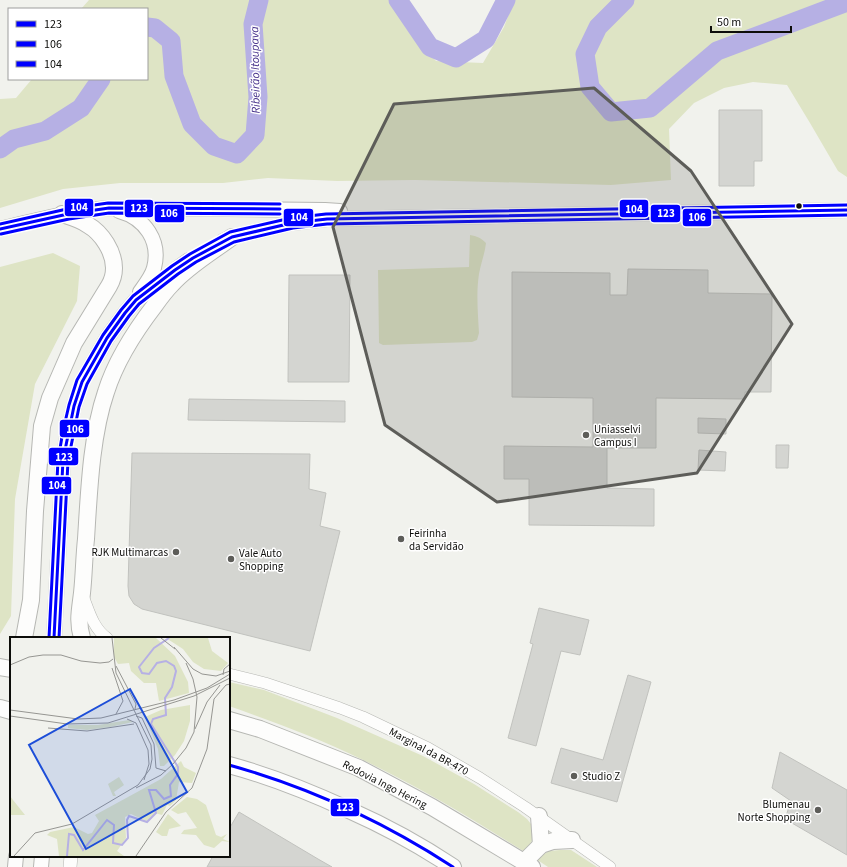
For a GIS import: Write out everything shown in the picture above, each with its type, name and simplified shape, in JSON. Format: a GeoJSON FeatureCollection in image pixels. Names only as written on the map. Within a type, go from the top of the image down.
{"type":"FeatureCollection","features":[{"type":"Feature","properties":{"kind":"highway"},"geometry":{"type":"LineString","coordinates":[[24,637],[31,600],[42,426],[50,398],[74,343],[109,286],[113,278],[114,269],[113,258],[107,244],[100,234],[89,225],[62,214]]}},
{"type":"Feature","properties":{"kind":"highway"},"geometry":{"type":"LineString","coordinates":[[82,637],[79,627],[79,616],[92,463],[100,412],[106,391],[114,371],[134,334],[172,283],[232,237]]}},
{"type":"Feature","properties":{"kind":"highway"},"geometry":{"type":"LineString","coordinates":[[0,667],[10,669]]}},
{"type":"Feature","properties":{"kind":"highway"},"geometry":{"type":"LineString","coordinates":[[0,708],[10,711]]}},
{"type":"Feature","properties":{"kind":"highway","name":"Rodovia Ingo Hering"},"geometry":{"type":"LineString","coordinates":[[230,720],[260,729],[359,768],[432,807],[528,865]]}},
{"type":"Feature","properties":{"kind":"highway"},"geometry":{"type":"LineString","coordinates":[[230,765],[251,771],[328,800],[381,825],[453,867]]}},
{"type":"Feature","properties":{"kind":"highway"},"geometry":{"type":"LineString","coordinates":[[528,865],[541,845],[539,816]]}},
{"type":"Feature","properties":{"kind":"highway"},"geometry":{"type":"LineString","coordinates":[[541,845],[553,841],[572,840]]}},
{"type":"Feature","properties":{"kind":"main road"},"geometry":{"type":"LineString","coordinates":[[54,637],[63,460],[72,412],[82,382],[107,338],[136,300],[154,269],[156,255],[155,243],[144,225],[134,217],[109,208]]}},
{"type":"Feature","properties":{"kind":"main road"},"geometry":{"type":"LineString","coordinates":[[0,228],[62,214],[109,208],[325,210],[412,218]]}},
{"type":"Feature","properties":{"kind":"main road"},"geometry":{"type":"LineString","coordinates":[[136,300],[193,258],[232,237],[306,221],[326,219],[847,210]]}},
{"type":"Feature","properties":{"kind":"main road"},"geometry":{"type":"LineString","coordinates":[[15,867],[16,857]]}},
{"type":"Feature","properties":{"kind":"main road"},"geometry":{"type":"LineString","coordinates":[[41,867],[42,857]]}},
{"type":"Feature","properties":{"kind":"main road"},"geometry":{"type":"LineString","coordinates":[[70,867],[72,857]]}},
{"type":"Feature","properties":{"kind":"street"},"geometry":{"type":"LineString","coordinates":[[82,593],[94,623],[106,637]]}},
{"type":"Feature","properties":{"kind":"street","name":"Marginal da BR-470"},"geometry":{"type":"LineString","coordinates":[[230,674],[265,683],[340,708],[428,748],[525,806],[610,867]]}},
{"type":"Feature","properties":{"kind":"highlighted area"},"geometry":{"type":"Polygon","coordinates":[[[594,88],[691,171],[792,324],[697,473],[497,502],[385,425],[333,227],[394,104],[594,88]]]}},
{"type":"Feature","properties":{"kind":"green space"},"geometry":{"type":"Polygon","coordinates":[[[89,0],[391,0],[406,28],[436,61],[483,63],[504,27],[514,0],[847,0],[847,177],[838,171],[787,85],[753,82],[724,88],[694,103],[669,129],[671,180],[611,185],[415,180],[337,181],[268,178],[223,183],[120,183],[63,189],[0,208],[0,99],[16,98],[31,80],[148,80],[148,8],[82,8],[89,0]]]}},
{"type":"Feature","properties":{"kind":"green space"},"geometry":{"type":"Polygon","coordinates":[[[470,235],[479,238],[486,243],[478,281],[479,333],[477,340],[472,342],[383,345],[379,343],[378,270],[469,267],[470,235]]]}},
{"type":"Feature","properties":{"kind":"green space"},"geometry":{"type":"Polygon","coordinates":[[[53,253],[80,266],[77,301],[35,384],[15,499],[11,616],[0,634],[0,267],[53,253]]]}},
{"type":"Feature","properties":{"kind":"green space"},"geometry":{"type":"Polygon","coordinates":[[[230,682],[264,690],[337,718],[423,756],[474,784],[518,812],[527,819],[535,829],[535,836],[525,852],[444,803],[382,769],[345,751],[279,724],[230,706],[230,682]]]}},
{"type":"Feature","properties":{"kind":"green space"},"geometry":{"type":"Polygon","coordinates":[[[571,850],[597,867],[548,867],[536,859],[549,851],[571,850]]]}},
{"type":"Feature","properties":{"kind":"building"},"geometry":{"type":"Polygon","coordinates":[[[719,110],[762,110],[762,161],[754,161],[754,186],[719,186],[719,110]]]}},
{"type":"Feature","properties":{"kind":"building"},"geometry":{"type":"Polygon","coordinates":[[[628,269],[708,270],[708,293],[772,294],[771,392],[745,392],[745,399],[656,398],[656,448],[607,448],[607,488],[654,489],[654,526],[529,525],[529,479],[504,479],[504,446],[593,447],[593,398],[512,397],[512,272],[610,273],[610,295],[627,295],[628,269]]]}},
{"type":"Feature","properties":{"kind":"building"},"geometry":{"type":"Polygon","coordinates":[[[289,275],[350,275],[349,382],[288,382],[289,275]]]}},
{"type":"Feature","properties":{"kind":"building"},"geometry":{"type":"Polygon","coordinates":[[[189,399],[345,401],[345,422],[188,420],[189,399]]]}},
{"type":"Feature","properties":{"kind":"building"},"geometry":{"type":"Polygon","coordinates":[[[698,418],[726,419],[726,434],[698,433],[698,418]]]}},
{"type":"Feature","properties":{"kind":"building"},"geometry":{"type":"Polygon","coordinates":[[[776,445],[789,445],[788,468],[776,468],[776,445]]]}},
{"type":"Feature","properties":{"kind":"building"},"geometry":{"type":"Polygon","coordinates":[[[699,450],[726,452],[725,471],[698,470],[699,450]]]}},
{"type":"Feature","properties":{"kind":"building","name":"Vale Auto Shopping"},"geometry":{"type":"Polygon","coordinates":[[[132,453],[310,454],[309,489],[326,493],[320,526],[340,531],[310,651],[142,609],[134,604],[129,596],[128,586],[132,453]]]}},
{"type":"Feature","properties":{"kind":"building"},"geometry":{"type":"Polygon","coordinates":[[[539,608],[589,620],[580,655],[561,651],[536,746],[508,738],[533,644],[530,643],[539,608]]]}},
{"type":"Feature","properties":{"kind":"building"},"geometry":{"type":"Polygon","coordinates":[[[628,675],[651,682],[617,802],[551,783],[561,748],[603,760],[628,675]]]}},
{"type":"Feature","properties":{"kind":"building","name":"Blumenau Norte Shopping"},"geometry":{"type":"Polygon","coordinates":[[[780,752],[847,790],[847,855],[785,819],[791,801],[772,788],[780,752]]]}},
{"type":"Feature","properties":{"kind":"building"},"geometry":{"type":"Polygon","coordinates":[[[239,812],[332,867],[207,867],[212,857],[230,857],[230,827],[239,812]]]}},
{"type":"Feature","properties":{"kind":"waterway","name":"Ribeirão Itoupava"},"geometry":{"type":"LineString","coordinates":[[148,27],[155,28],[171,41],[174,76],[192,124],[214,146],[237,154],[255,135],[258,97],[253,24],[259,0]]}},
{"type":"Feature","properties":{"kind":"waterway","name":"Ribeirão Itoupava"},"geometry":{"type":"LineString","coordinates":[[398,0],[430,47],[456,58],[486,39],[506,0]]}},
{"type":"Feature","properties":{"kind":"waterway","name":"Ribeirão Itoupava"},"geometry":{"type":"LineString","coordinates":[[625,0],[598,27],[585,54],[590,87],[611,112],[650,108],[717,51],[847,2]]}},
{"type":"Feature","properties":{"kind":"waterway","name":"Ribeirão Itoupava"},"geometry":{"type":"LineString","coordinates":[[0,149],[14,139],[45,131],[81,108],[100,80]]}},
{"type":"Feature","properties":{"kind":"transit line","name":"104"},"geometry":{"type":"LineString","coordinates":[[0,224],[67,209],[108,203],[280,204]]}},
{"type":"Feature","properties":{"kind":"transit line","name":"104"},"geometry":{"type":"LineString","coordinates":[[49,637],[58,460],[69,405],[77,380],[103,335],[133,296],[190,254],[230,232],[291,218],[326,214],[847,205]]}},
{"type":"Feature","properties":{"kind":"transit line","name":"123"},"geometry":{"type":"LineString","coordinates":[[0,229],[68,214],[109,208],[280,209]]}},
{"type":"Feature","properties":{"kind":"transit line","name":"123"},"geometry":{"type":"LineString","coordinates":[[54,637],[63,460],[74,406],[82,382],[107,338],[136,300],[193,258],[232,237],[292,223],[327,219],[847,210]]}},
{"type":"Feature","properties":{"kind":"transit line","name":"106"},"geometry":{"type":"LineString","coordinates":[[1,234],[69,219],[109,213],[280,214]]}},
{"type":"Feature","properties":{"kind":"transit line","name":"106"},"geometry":{"type":"LineString","coordinates":[[59,637],[68,461],[79,407],[87,384],[111,341],[139,304],[196,262],[234,242],[293,228],[327,224],[847,215]]}},
{"type":"Feature","properties":{"kind":"transit line","name":"123"},"geometry":{"type":"LineString","coordinates":[[230,765],[288,784],[345,807],[400,835],[453,867]]}},
{"type":"Feature","properties":{"kind":"place","name":"Uniasselvi Campus I"},"geometry":{"type":"Point","coordinates":[586,435]}},
{"type":"Feature","properties":{"kind":"place","name":"Feirinha da Servidão"},"geometry":{"type":"Point","coordinates":[401,539]}},
{"type":"Feature","properties":{"kind":"place","name":"RJK Multimarcas"},"geometry":{"type":"Point","coordinates":[176,552]}},
{"type":"Feature","properties":{"kind":"place","name":"Vale Auto Shopping"},"geometry":{"type":"Point","coordinates":[231,559]}},
{"type":"Feature","properties":{"kind":"place","name":"Studio Z"},"geometry":{"type":"Point","coordinates":[574,776]}},
{"type":"Feature","properties":{"kind":"place","name":"Blumenau Norte Shopping"},"geometry":{"type":"Point","coordinates":[818,810]}}]}
